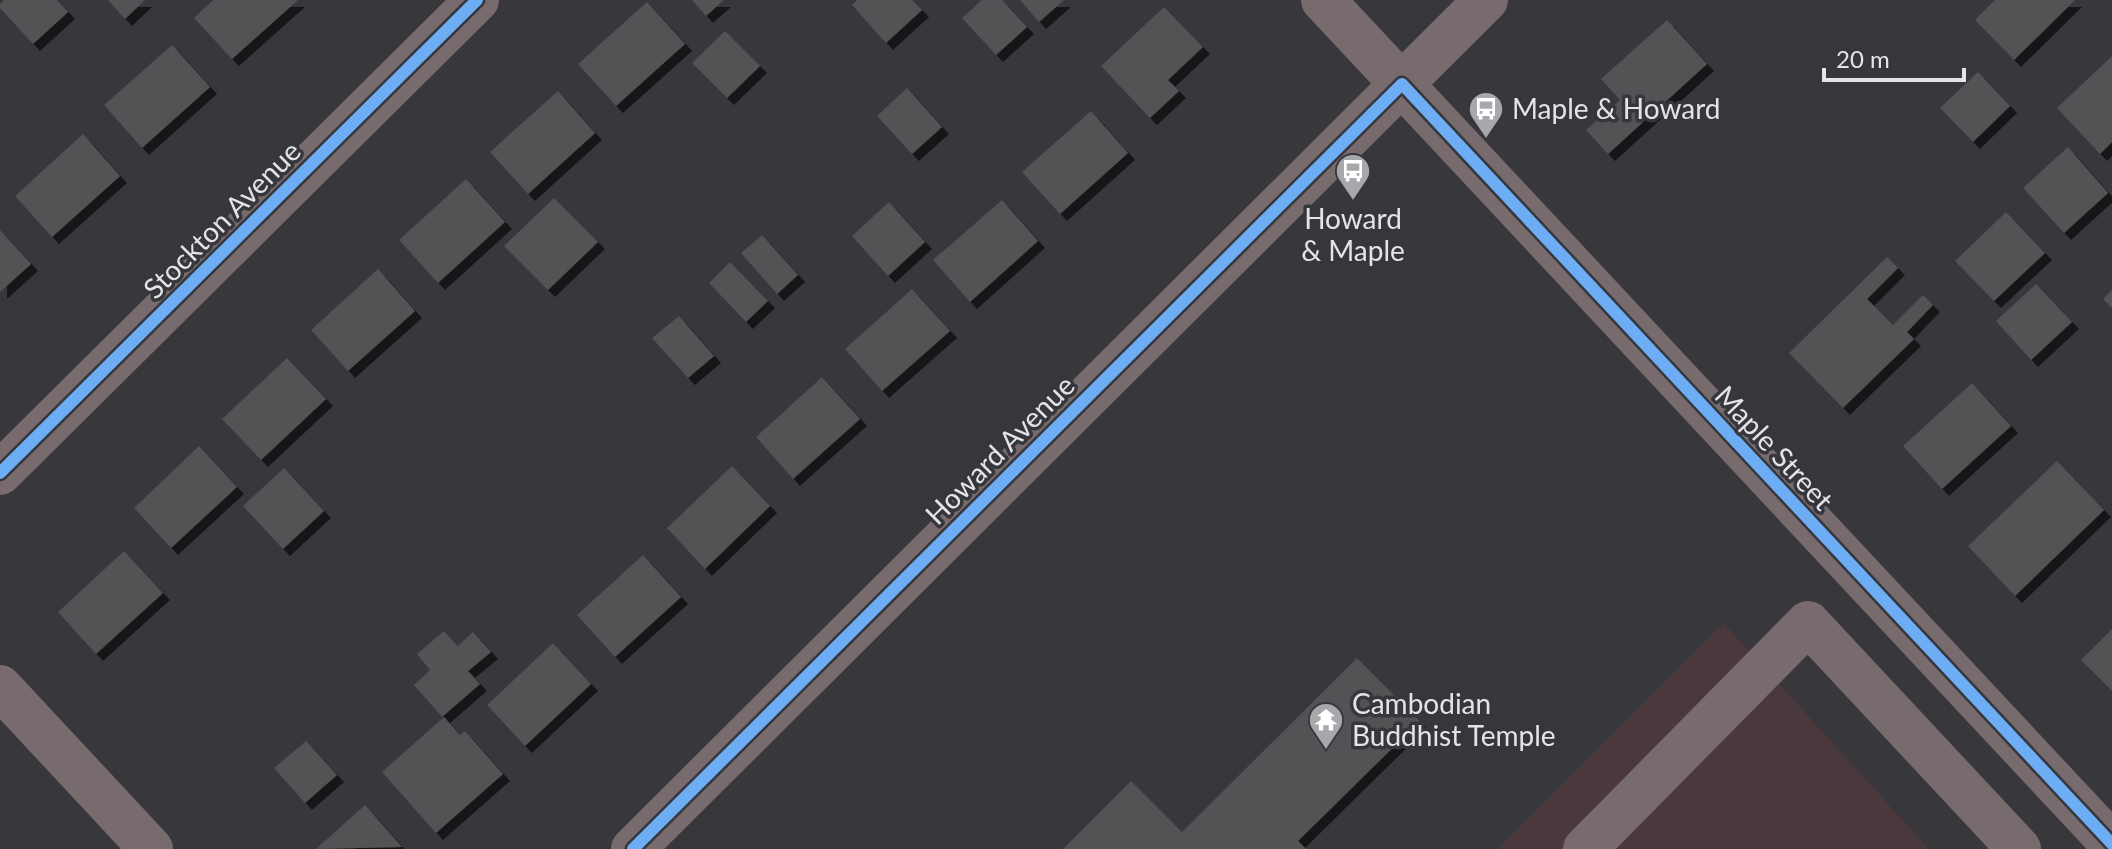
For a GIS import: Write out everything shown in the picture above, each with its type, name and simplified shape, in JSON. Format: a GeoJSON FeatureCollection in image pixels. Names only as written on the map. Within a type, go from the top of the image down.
{"type":"FeatureCollection","features":[{"type":"Feature","properties":{"kind":"street","name":"Stockton Avenue"},"geometry":{"type":"LineString","coordinates":[[0,473],[477,0]]}},
{"type":"Feature","properties":{"kind":"street","name":"Maple Street"},"geometry":{"type":"LineString","coordinates":[[1323,0],[2112,844]]}},
{"type":"Feature","properties":{"kind":"street","name":"Howard Avenue"},"geometry":{"type":"LineString","coordinates":[[633,849],[1486,0]]}},
{"type":"Feature","properties":{"kind":"street"},"geometry":{"type":"LineString","coordinates":[[1585,849],[1808,623],[2019,849]]}},
{"type":"Feature","properties":{"kind":"street"},"geometry":{"type":"LineString","coordinates":[[0,687],[151,849]]}},
{"type":"Feature","properties":{"kind":"shaded area"},"geometry":{"type":"Polygon","coordinates":[[[1724,623],[1929,849],[1498,849],[1724,623]]]}},
{"type":"Feature","properties":{"kind":"building"},"geometry":{"type":"Polygon","coordinates":[[[4,0],[57,0],[68,12],[33,44],[0,8],[4,0]]]}},
{"type":"Feature","properties":{"kind":"building"},"geometry":{"type":"Polygon","coordinates":[[[108,0],[145,0],[125,19],[108,0]]]}},
{"type":"Feature","properties":{"kind":"building"},"geometry":{"type":"Polygon","coordinates":[[[213,0],[298,0],[232,59],[194,18],[213,0]]]}},
{"type":"Feature","properties":{"kind":"building"},"geometry":{"type":"Polygon","coordinates":[[[692,0],[724,0],[706,16],[692,0]]]}},
{"type":"Feature","properties":{"kind":"building"},"geometry":{"type":"Polygon","coordinates":[[[857,0],[912,0],[922,10],[886,43],[852,5],[857,0]]]}},
{"type":"Feature","properties":{"kind":"building"},"geometry":{"type":"Polygon","coordinates":[[[982,0],[1002,0],[1027,27],[996,55],[962,18],[982,0]]]}},
{"type":"Feature","properties":{"kind":"building"},"geometry":{"type":"Polygon","coordinates":[[[1020,0],[1064,0],[1039,22],[1020,0]]]}},
{"type":"Feature","properties":{"kind":"building"},"geometry":{"type":"Polygon","coordinates":[[[1995,0],[2075,0],[2014,60],[1975,20],[1995,0]]]}},
{"type":"Feature","properties":{"kind":"building"},"geometry":{"type":"Polygon","coordinates":[[[647,2],[685,44],[616,106],[578,64],[647,2]]]}},
{"type":"Feature","properties":{"kind":"building"},"geometry":{"type":"Polygon","coordinates":[[[1164,7],[1203,47],[1168,80],[1179,91],[1150,118],[1101,66],[1164,7]]]}},
{"type":"Feature","properties":{"kind":"building"},"geometry":{"type":"Polygon","coordinates":[[[1667,20],[1707,64],[1608,154],[1586,130],[1620,100],[1601,79],[1667,20]]]}},
{"type":"Feature","properties":{"kind":"building"},"geometry":{"type":"Polygon","coordinates":[[[725,31],[760,66],[727,98],[692,63],[725,31]]]}},
{"type":"Feature","properties":{"kind":"building"},"geometry":{"type":"Polygon","coordinates":[[[172,45],[210,87],[142,148],[104,105],[172,45]]]}},
{"type":"Feature","properties":{"kind":"building"},"geometry":{"type":"Polygon","coordinates":[[[2112,56],[2112,142],[2100,154],[2057,108],[2112,56]]]}},
{"type":"Feature","properties":{"kind":"building"},"geometry":{"type":"Polygon","coordinates":[[[1978,72],[2010,106],[1973,142],[1940,108],[1978,72]]]}},
{"type":"Feature","properties":{"kind":"building"},"geometry":{"type":"Polygon","coordinates":[[[907,88],[942,127],[912,154],[877,116],[907,88]]]}},
{"type":"Feature","properties":{"kind":"building"},"geometry":{"type":"Polygon","coordinates":[[[558,91],[595,133],[528,194],[490,152],[558,91]]]}},
{"type":"Feature","properties":{"kind":"building"},"geometry":{"type":"Polygon","coordinates":[[[1091,111],[1128,153],[1060,214],[1022,172],[1091,111]]]}},
{"type":"Feature","properties":{"kind":"building"},"geometry":{"type":"Polygon","coordinates":[[[83,134],[120,176],[52,237],[15,196],[83,134]]]}},
{"type":"Feature","properties":{"kind":"building"},"geometry":{"type":"Polygon","coordinates":[[[2068,147],[2108,193],[2064,233],[2023,188],[2068,147]]]}},
{"type":"Feature","properties":{"kind":"building"},"geometry":{"type":"Polygon","coordinates":[[[466,179],[505,222],[438,283],[399,240],[466,179]]]}},
{"type":"Feature","properties":{"kind":"building"},"geometry":{"type":"Polygon","coordinates":[[[554,198],[598,242],[548,290],[504,246],[554,198]]]}},
{"type":"Feature","properties":{"kind":"building"},"geometry":{"type":"Polygon","coordinates":[[[1002,200],[1038,241],[970,302],[933,260],[1002,200]]]}},
{"type":"Feature","properties":{"kind":"building"},"geometry":{"type":"Polygon","coordinates":[[[889,202],[925,242],[888,276],[852,236],[889,202]]]}},
{"type":"Feature","properties":{"kind":"building"},"geometry":{"type":"Polygon","coordinates":[[[2006,212],[2045,253],[1994,301],[1955,261],[2006,212]]]}},
{"type":"Feature","properties":{"kind":"building"},"geometry":{"type":"Polygon","coordinates":[[[0,230],[31,264],[0,292],[0,230]]]}},
{"type":"Feature","properties":{"kind":"building"},"geometry":{"type":"Polygon","coordinates":[[[762,235],[798,275],[777,294],[741,253],[762,235]]]}},
{"type":"Feature","properties":{"kind":"building"},"geometry":{"type":"Polygon","coordinates":[[[1887,257],[1898,268],[1867,299],[1893,325],[1923,295],[1933,305],[1907,332],[1914,339],[1843,408],[1789,353],[1887,257]]]}},
{"type":"Feature","properties":{"kind":"building"},"geometry":{"type":"Polygon","coordinates":[[[730,262],[768,301],[746,322],[709,283],[730,262]]]}},
{"type":"Feature","properties":{"kind":"building"},"geometry":{"type":"Polygon","coordinates":[[[378,269],[415,311],[348,371],[311,330],[378,269]]]}},
{"type":"Feature","properties":{"kind":"building"},"geometry":{"type":"Polygon","coordinates":[[[2036,284],[2072,322],[2031,360],[1996,321],[2036,284]]]}},
{"type":"Feature","properties":{"kind":"building"},"geometry":{"type":"Polygon","coordinates":[[[912,289],[950,331],[882,391],[845,349],[912,289]]]}},
{"type":"Feature","properties":{"kind":"building"},"geometry":{"type":"Polygon","coordinates":[[[2112,290],[2112,308],[2103,299],[2112,290]]]}},
{"type":"Feature","properties":{"kind":"building"},"geometry":{"type":"Polygon","coordinates":[[[679,316],[714,356],[688,378],[652,338],[679,316]]]}},
{"type":"Feature","properties":{"kind":"building"},"geometry":{"type":"Polygon","coordinates":[[[287,358],[326,399],[261,460],[222,419],[287,358]]]}},
{"type":"Feature","properties":{"kind":"building"},"geometry":{"type":"Polygon","coordinates":[[[822,377],[860,419],[793,479],[756,437],[822,377]]]}},
{"type":"Feature","properties":{"kind":"building"},"geometry":{"type":"Polygon","coordinates":[[[1972,383],[2011,426],[1942,489],[1903,446],[1972,383]]]}},
{"type":"Feature","properties":{"kind":"building"},"geometry":{"type":"Polygon","coordinates":[[[199,446],[237,487],[171,548],[134,508],[199,446]]]}},
{"type":"Feature","properties":{"kind":"building"},"geometry":{"type":"Polygon","coordinates":[[[2057,461],[2104,510],[2015,596],[1968,546],[2057,461]]]}},
{"type":"Feature","properties":{"kind":"building"},"geometry":{"type":"Polygon","coordinates":[[[732,466],[770,506],[705,569],[667,528],[732,466]]]}},
{"type":"Feature","properties":{"kind":"building"},"geometry":{"type":"Polygon","coordinates":[[[284,468],[324,511],[283,549],[243,506],[284,468]]]}},
{"type":"Feature","properties":{"kind":"building"},"geometry":{"type":"Polygon","coordinates":[[[124,551],[163,593],[96,654],[58,612],[124,551]]]}},
{"type":"Feature","properties":{"kind":"building"},"geometry":{"type":"Polygon","coordinates":[[[643,555],[681,597],[615,657],[577,615],[643,555]]]}},
{"type":"Feature","properties":{"kind":"building"},"geometry":{"type":"Polygon","coordinates":[[[2112,629],[2112,691],[2081,660],[2112,629]]]}},
{"type":"Feature","properties":{"kind":"building"},"geometry":{"type":"Polygon","coordinates":[[[444,631],[458,646],[473,632],[491,652],[468,671],[480,684],[442,717],[414,685],[430,670],[417,654],[444,631]]]}},
{"type":"Feature","properties":{"kind":"building"},"geometry":{"type":"Polygon","coordinates":[[[553,643],[591,684],[525,746],[487,705],[553,643]]]}},
{"type":"Feature","properties":{"kind":"building","name":"Cambodian Buddhist Temple"},"geometry":{"type":"Polygon","coordinates":[[[1357,658],[1420,721],[1298,841],[1306,849],[1063,849],[1131,781],[1182,832],[1357,658]]]}},
{"type":"Feature","properties":{"kind":"building"},"geometry":{"type":"Polygon","coordinates":[[[444,717],[460,735],[465,731],[503,774],[436,833],[382,772],[444,717]]]}},
{"type":"Feature","properties":{"kind":"building"},"geometry":{"type":"Polygon","coordinates":[[[306,741],[337,775],[305,803],[274,768],[306,741]]]}},
{"type":"Feature","properties":{"kind":"building"},"geometry":{"type":"Polygon","coordinates":[[[365,805],[402,847],[316,849],[365,805]]]}},
{"type":"Feature","properties":{"kind":"cycle path"},"geometry":{"type":"LineString","coordinates":[[0,473],[477,0]]}},
{"type":"Feature","properties":{"kind":"cycle path"},"geometry":{"type":"LineString","coordinates":[[633,849],[1402,84],[2112,844]]}},
{"type":"Feature","properties":{"kind":"place","name":"Maple & Howard"},"geometry":{"type":"Point","coordinates":[1486,140]}},
{"type":"Feature","properties":{"kind":"place","name":"Howard & Maple"},"geometry":{"type":"Point","coordinates":[1353,202]}},
{"type":"Feature","properties":{"kind":"place","name":"Cambodian Buddhist Temple"},"geometry":{"type":"Point","coordinates":[1326,751]}}]}
